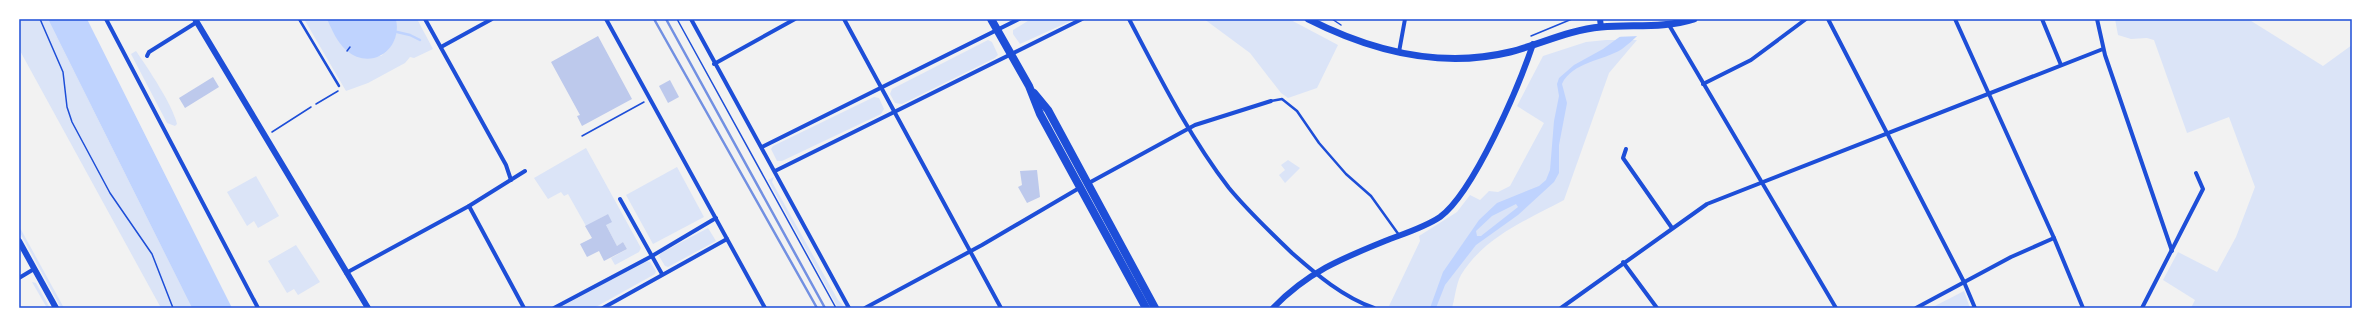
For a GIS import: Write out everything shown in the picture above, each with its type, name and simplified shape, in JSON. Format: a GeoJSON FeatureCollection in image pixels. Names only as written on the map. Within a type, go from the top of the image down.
{"type":"FeatureCollection","features":[{"type":"Feature","properties":{"kind":"highway"},"geometry":{"type":"LineString","coordinates":[[992,19],[1029,86],[1048,110],[1083,186],[1150,307]]}},
{"type":"Feature","properties":{"kind":"main road"},"geometry":{"type":"LineString","coordinates":[[1308,19],[1358,42],[1427,57],[1481,57],[1569,33],[1601,27],[1670,25],[1694,19]]}},
{"type":"Feature","properties":{"kind":"street"},"geometry":{"type":"LineString","coordinates":[[106,19],[258,308]]}},
{"type":"Feature","properties":{"kind":"street"},"geometry":{"type":"LineString","coordinates":[[426,19],[506,165],[511,180]]}},
{"type":"Feature","properties":{"kind":"street"},"geometry":{"type":"LineString","coordinates":[[441,46],[492,19]]}},
{"type":"Feature","properties":{"kind":"street"},"geometry":{"type":"LineString","coordinates":[[606,19],[765,308]]}},
{"type":"Feature","properties":{"kind":"street"},"geometry":{"type":"LineString","coordinates":[[690,19],[775,171],[849,308]]}},
{"type":"Feature","properties":{"kind":"street"},"geometry":{"type":"LineString","coordinates":[[714,64],[795,19]]}},
{"type":"Feature","properties":{"kind":"street"},"geometry":{"type":"LineString","coordinates":[[844,19],[969,252],[1002,308]]}},
{"type":"Feature","properties":{"kind":"street"},"geometry":{"type":"LineString","coordinates":[[762,148],[1019,19]]}},
{"type":"Feature","properties":{"kind":"street"},"geometry":{"type":"LineString","coordinates":[[775,171],[1082,19]]}},
{"type":"Feature","properties":{"kind":"street"},"geometry":{"type":"LineString","coordinates":[[1129,19],[1189,129],[1229,188],[1252,214],[1315,273],[1360,303],[1374,308]]}},
{"type":"Feature","properties":{"kind":"street"},"geometry":{"type":"LineString","coordinates":[[1399,52],[1405,19]]}},
{"type":"Feature","properties":{"kind":"street"},"geometry":{"type":"LineString","coordinates":[[1600,19],[1601,27]]}},
{"type":"Feature","properties":{"kind":"street"},"geometry":{"type":"LineString","coordinates":[[1637,27],[1638,19]]}},
{"type":"Feature","properties":{"kind":"street"},"geometry":{"type":"LineString","coordinates":[[1703,84],[1752,60],[1806,19]]}},
{"type":"Feature","properties":{"kind":"street"},"geometry":{"type":"LineString","coordinates":[[1828,19],[1964,282],[1975,308]]}},
{"type":"Feature","properties":{"kind":"street"},"geometry":{"type":"LineString","coordinates":[[1955,19],[2054,238],[2083,308]]}},
{"type":"Feature","properties":{"kind":"street"},"geometry":{"type":"LineString","coordinates":[[2042,19],[2061,65]]}},
{"type":"Feature","properties":{"kind":"street"},"geometry":{"type":"LineString","coordinates":[[2097,19],[2103,49],[2172,251]]}},
{"type":"Feature","properties":{"kind":"street"},"geometry":{"type":"LineString","coordinates":[[147,56],[149,52],[196,21],[368,308]]}},
{"type":"Feature","properties":{"kind":"street"},"geometry":{"type":"LineString","coordinates":[[1670,25],[1761,183],[1836,308]]}},
{"type":"Feature","properties":{"kind":"street"},"geometry":{"type":"LineString","coordinates":[[1273,308],[1303,281],[1338,260],[1439,217],[1462,193],[1522,77],[1533,44]]}},
{"type":"Feature","properties":{"kind":"street"},"geometry":{"type":"LineString","coordinates":[[1561,308],[1623,262],[1707,204],[2103,49]]}},
{"type":"Feature","properties":{"kind":"street"},"geometry":{"type":"LineString","coordinates":[[865,308],[969,252],[1083,186],[1189,129],[1271,101]]}},
{"type":"Feature","properties":{"kind":"street"},"geometry":{"type":"LineString","coordinates":[[1626,149],[1623,158],[1672,228]]}},
{"type":"Feature","properties":{"kind":"street"},"geometry":{"type":"LineString","coordinates":[[346,273],[470,206],[525,171]]}},
{"type":"Feature","properties":{"kind":"street"},"geometry":{"type":"LineString","coordinates":[[2142,308],[2203,189],[2196,173]]}},
{"type":"Feature","properties":{"kind":"street"},"geometry":{"type":"LineString","coordinates":[[620,199],[662,274]]}},
{"type":"Feature","properties":{"kind":"street"},"geometry":{"type":"LineString","coordinates":[[470,206],[524,308]]}},
{"type":"Feature","properties":{"kind":"street"},"geometry":{"type":"LineString","coordinates":[[554,308],[652,256],[716,218]]}},
{"type":"Feature","properties":{"kind":"street"},"geometry":{"type":"LineString","coordinates":[[1916,308],[2011,257],[2054,238]]}},
{"type":"Feature","properties":{"kind":"street"},"geometry":{"type":"LineString","coordinates":[[602,308],[727,239]]}},
{"type":"Feature","properties":{"kind":"street"},"geometry":{"type":"LineString","coordinates":[[19,241],[56,308]]}},
{"type":"Feature","properties":{"kind":"street"},"geometry":{"type":"LineString","coordinates":[[1623,262],[1657,308]]}},
{"type":"Feature","properties":{"kind":"street"},"geometry":{"type":"LineString","coordinates":[[19,278],[34,270]]}},
{"type":"Feature","properties":{"kind":"lane"},"geometry":{"type":"LineString","coordinates":[[299,19],[339,88]]}},
{"type":"Feature","properties":{"kind":"lane"},"geometry":{"type":"LineString","coordinates":[[1271,101],[1282,99],[1297,111],[1319,143],[1346,174],[1371,196],[1399,235]]}},
{"type":"Feature","properties":{"kind":"path"},"geometry":{"type":"LineString","coordinates":[[40,19],[63,72],[67,107],[72,122],[110,193],[152,254],[173,308]]}},
{"type":"Feature","properties":{"kind":"path"},"geometry":{"type":"LineString","coordinates":[[677,19],[836,308]]}},
{"type":"Feature","properties":{"kind":"path"},"geometry":{"type":"LineString","coordinates":[[1332,19],[1346,29]]}},
{"type":"Feature","properties":{"kind":"path"},"geometry":{"type":"LineString","coordinates":[[1528,38],[1572,19]]}},
{"type":"Feature","properties":{"kind":"path"},"geometry":{"type":"LineString","coordinates":[[347,51],[350,47]]}},
{"type":"Feature","properties":{"kind":"path"},"geometry":{"type":"LineString","coordinates":[[316,104],[339,88]]}},
{"type":"Feature","properties":{"kind":"path"},"geometry":{"type":"LineString","coordinates":[[582,136],[644,102]]}},
{"type":"Feature","properties":{"kind":"path"},"geometry":{"type":"LineString","coordinates":[[272,132],[311,107]]}},
{"type":"Feature","properties":{"kind":"shaded area"},"geometry":{"type":"Polygon","coordinates":[[[19,19],[48,19],[192,308],[161,308],[19,49],[19,19]]]}},
{"type":"Feature","properties":{"kind":"shaded area"},"geometry":{"type":"Polygon","coordinates":[[[304,19],[327,19],[341,44],[381,56],[389,49],[394,40],[397,30],[396,19],[417,19],[433,49],[414,58],[410,57],[405,63],[368,83],[346,91],[304,19]]]}},
{"type":"Feature","properties":{"kind":"shaded area"},"geometry":{"type":"Polygon","coordinates":[[[1031,19],[1075,19],[1020,44],[1013,34],[1013,30],[1031,19]]]}},
{"type":"Feature","properties":{"kind":"shaded area"},"geometry":{"type":"Polygon","coordinates":[[[1204,19],[1289,19],[1338,45],[1317,88],[1288,98],[1281,93],[1250,53],[1204,19]]]}},
{"type":"Feature","properties":{"kind":"shaded area"},"geometry":{"type":"Polygon","coordinates":[[[2115,19],[2248,19],[2323,66],[2352,45],[2352,308],[2191,308],[2195,300],[2163,280],[2178,252],[2217,272],[2236,237],[2255,187],[2229,117],[2187,133],[2154,40],[2147,38],[2131,39],[2118,35],[2115,19]]]}},
{"type":"Feature","properties":{"kind":"shaded area"},"geometry":{"type":"Polygon","coordinates":[[[988,40],[992,42],[998,55],[995,58],[902,104],[895,103],[890,94],[892,89],[988,40]]]}},
{"type":"Feature","properties":{"kind":"shaded area"},"geometry":{"type":"Polygon","coordinates":[[[1606,40],[1637,40],[1609,73],[1564,200],[1521,222],[1482,250],[1461,275],[1452,308],[1389,306],[1420,241],[1419,236],[1457,212],[1470,195],[1480,200],[1489,191],[1498,192],[1510,186],[1544,123],[1517,106],[1543,56],[1586,42],[1606,40]]]}},
{"type":"Feature","properties":{"kind":"shaded area"},"geometry":{"type":"Polygon","coordinates":[[[136,51],[160,87],[174,116],[177,124],[175,126],[167,123],[131,54],[136,51]]]}},
{"type":"Feature","properties":{"kind":"shaded area"},"geometry":{"type":"Polygon","coordinates":[[[874,97],[879,98],[884,109],[881,114],[782,161],[777,161],[771,149],[773,146],[874,97]]]}},
{"type":"Feature","properties":{"kind":"shaded area"},"geometry":{"type":"Polygon","coordinates":[[[586,148],[641,248],[639,252],[615,265],[611,258],[627,249],[623,242],[617,246],[606,225],[608,214],[586,226],[568,194],[564,196],[561,192],[548,199],[534,178],[586,148]]]}},
{"type":"Feature","properties":{"kind":"shaded area"},"geometry":{"type":"Polygon","coordinates":[[[1288,160],[1300,168],[1285,183],[1279,175],[1285,170],[1281,165],[1288,160]]]}},
{"type":"Feature","properties":{"kind":"shaded area"},"geometry":{"type":"Polygon","coordinates":[[[677,167],[704,217],[653,244],[626,195],[677,167]]]}},
{"type":"Feature","properties":{"kind":"shaded area"},"geometry":{"type":"Polygon","coordinates":[[[256,176],[279,216],[258,228],[254,221],[247,226],[227,192],[256,176]]]}},
{"type":"Feature","properties":{"kind":"shaded area"},"geometry":{"type":"Polygon","coordinates":[[[774,177],[772,182],[838,300],[846,308],[838,308],[768,180],[774,177]]]}},
{"type":"Feature","properties":{"kind":"shaded area"},"geometry":{"type":"Polygon","coordinates":[[[19,226],[64,308],[61,308],[19,231],[19,226]]]}},
{"type":"Feature","properties":{"kind":"shaded area"},"geometry":{"type":"Polygon","coordinates":[[[708,228],[716,241],[668,267],[665,266],[659,256],[661,253],[708,228]]]}},
{"type":"Feature","properties":{"kind":"shaded area"},"geometry":{"type":"Polygon","coordinates":[[[296,245],[320,282],[298,295],[294,289],[287,293],[268,261],[296,245]]]}},
{"type":"Feature","properties":{"kind":"shaded area"},"geometry":{"type":"Polygon","coordinates":[[[646,261],[650,262],[656,271],[655,274],[594,308],[559,308],[646,261]]]}},
{"type":"Feature","properties":{"kind":"shaded area"},"geometry":{"type":"Polygon","coordinates":[[[32,282],[36,283],[50,308],[47,308],[32,282]]]}},
{"type":"Feature","properties":{"kind":"shaded area"},"geometry":{"type":"Polygon","coordinates":[[[1964,291],[1970,308],[1931,308],[1964,291]]]}},
{"type":"Feature","properties":{"kind":"water"},"geometry":{"type":"Polygon","coordinates":[[[48,19],[87,19],[232,308],[192,308],[48,19]]]}},
{"type":"Feature","properties":{"kind":"water"},"geometry":{"type":"Polygon","coordinates":[[[327,19],[396,19],[397,30],[395,40],[390,48],[383,54],[375,58],[365,59],[356,56],[343,47],[335,36],[327,19]]]}},
{"type":"Feature","properties":{"kind":"water"},"geometry":{"type":"Polygon","coordinates":[[[1644,19],[1654,19],[1622,49],[1580,66],[1567,77],[1562,84],[1567,103],[1559,145],[1559,173],[1554,182],[1518,215],[1476,245],[1445,285],[1436,308],[1430,308],[1443,272],[1479,220],[1497,203],[1539,186],[1546,180],[1550,170],[1554,121],[1559,96],[1557,84],[1559,78],[1574,65],[1603,49],[1644,19]],[[1516,204],[1492,216],[1476,231],[1477,236],[1481,236],[1518,207],[1516,204]]]}},
{"type":"Feature","properties":{"kind":"pier"},"geometry":{"type":"Polygon","coordinates":[[[1640,19],[1656,19],[1640,36],[1614,37],[1629,27],[1637,27],[1640,19]]]}},
{"type":"Feature","properties":{"kind":"building"},"geometry":{"type":"Polygon","coordinates":[[[598,36],[632,99],[582,126],[577,116],[580,115],[551,62],[598,36]]]}},
{"type":"Feature","properties":{"kind":"building"},"geometry":{"type":"Polygon","coordinates":[[[213,77],[219,87],[185,108],[179,98],[213,77]]]}},
{"type":"Feature","properties":{"kind":"building"},"geometry":{"type":"Polygon","coordinates":[[[670,80],[679,97],[668,103],[659,86],[670,80]]]}},
{"type":"Feature","properties":{"kind":"building"},"geometry":{"type":"Polygon","coordinates":[[[1037,170],[1040,197],[1027,203],[1018,187],[1022,185],[1020,171],[1037,170]]]}},
{"type":"Feature","properties":{"kind":"building"},"geometry":{"type":"Polygon","coordinates":[[[608,214],[612,222],[606,225],[617,246],[623,242],[627,249],[604,261],[599,251],[587,257],[580,244],[592,238],[585,226],[608,214]]]}},
{"type":"Feature","properties":{"kind":"waterway"},"geometry":{"type":"LineString","coordinates":[[397,32],[410,35],[420,40]]}},
{"type":"Feature","properties":{"kind":"railway"},"geometry":{"type":"LineString","coordinates":[[654,19],[817,308]]}},
{"type":"Feature","properties":{"kind":"railway"},"geometry":{"type":"LineString","coordinates":[[666,19],[825,308]]}}]}
